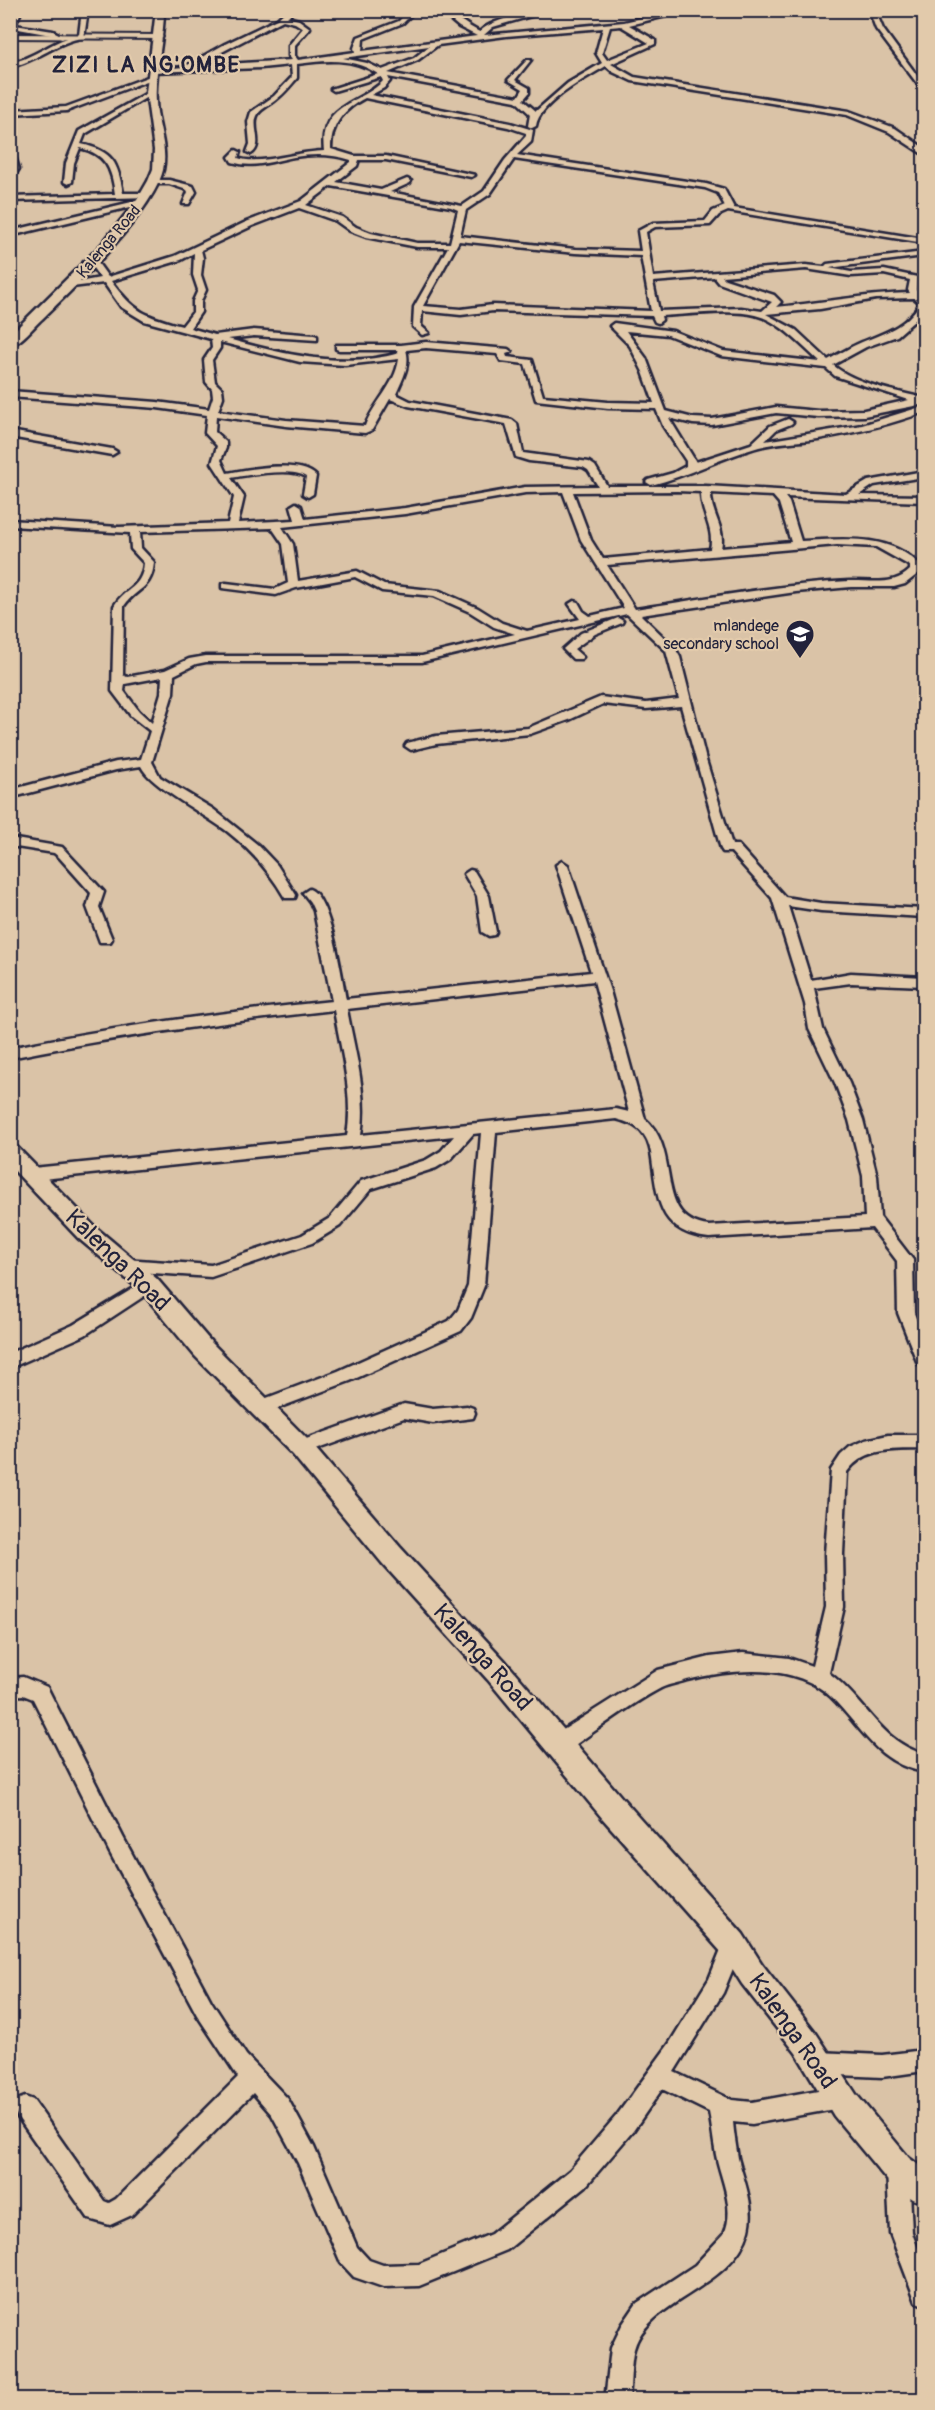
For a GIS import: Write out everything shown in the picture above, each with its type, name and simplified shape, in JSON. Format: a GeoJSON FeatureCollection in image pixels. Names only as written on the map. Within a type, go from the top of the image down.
{"type":"FeatureCollection","features":[{"type":"Feature","properties":{"kind":"main road","name":"Kalenga Road"},"geometry":{"type":"LineString","coordinates":[[10,342],[72,284],[116,236],[143,199],[157,171],[159,150],[151,93],[159,37],[160,10]]}},
{"type":"Feature","properties":{"kind":"main road","name":"Kalenga Road"},"geometry":{"type":"LineString","coordinates":[[10,1152],[86,1232],[149,1285],[203,1349],[301,1448],[391,1555],[733,1944],[818,2062],[840,2097],[898,2169],[924,2188]]}},
{"type":"Feature","properties":{"kind":"street"},"geometry":{"type":"LineString","coordinates":[[80,37],[85,10]]}},
{"type":"Feature","properties":{"kind":"street"},"geometry":{"type":"LineString","coordinates":[[184,69],[292,10]]}},
{"type":"Feature","properties":{"kind":"street"},"geometry":{"type":"LineString","coordinates":[[359,53],[357,48],[360,38],[401,22],[413,10]]}},
{"type":"Feature","properties":{"kind":"street"},"geometry":{"type":"LineString","coordinates":[[442,10],[461,26],[481,36]]}},
{"type":"Feature","properties":{"kind":"street"},"geometry":{"type":"LineString","coordinates":[[481,36],[485,29],[491,26],[549,10]]}},
{"type":"Feature","properties":{"kind":"street"},"geometry":{"type":"LineString","coordinates":[[65,110],[111,94],[153,74],[184,69],[295,62],[481,36],[622,24],[688,10]]}},
{"type":"Feature","properties":{"kind":"street"},"geometry":{"type":"LineString","coordinates":[[872,10],[874,19],[884,36],[900,53],[924,89]]}},
{"type":"Feature","properties":{"kind":"street"},"geometry":{"type":"LineString","coordinates":[[15,12],[11,27],[53,33],[62,37]]}},
{"type":"Feature","properties":{"kind":"street"},"geometry":{"type":"LineString","coordinates":[[251,152],[254,144],[252,122],[255,112],[290,84],[295,77],[292,45],[307,28],[297,21],[281,18]]}},
{"type":"Feature","properties":{"kind":"street"},"geometry":{"type":"LineString","coordinates":[[533,117],[570,84],[607,63],[645,48],[653,41],[622,24]]}},
{"type":"Feature","properties":{"kind":"street"},"geometry":{"type":"LineString","coordinates":[[607,25],[599,53],[622,76],[717,94],[778,100],[849,113],[892,130],[924,151]]}},
{"type":"Feature","properties":{"kind":"street"},"geometry":{"type":"LineString","coordinates":[[10,36],[159,37]]}},
{"type":"Feature","properties":{"kind":"street"},"geometry":{"type":"LineString","coordinates":[[10,65],[25,62],[60,41],[80,37]]}},
{"type":"Feature","properties":{"kind":"street"},"geometry":{"type":"LineString","coordinates":[[334,89],[383,73],[416,58],[436,44]]}},
{"type":"Feature","properties":{"kind":"street"},"geometry":{"type":"LineString","coordinates":[[329,183],[453,205],[462,209],[476,203],[484,195],[496,182],[512,157],[527,142],[530,138],[533,117],[531,108],[519,100],[383,73],[331,57]]}},
{"type":"Feature","properties":{"kind":"street"},"geometry":{"type":"LineString","coordinates":[[519,100],[526,93],[526,88],[511,80],[529,62]]}},
{"type":"Feature","properties":{"kind":"street"},"geometry":{"type":"LineString","coordinates":[[383,73],[387,81],[384,85],[351,102],[329,126],[327,150],[354,158],[380,158],[471,175]]}},
{"type":"Feature","properties":{"kind":"street"},"geometry":{"type":"LineString","coordinates":[[68,182],[69,169],[81,133],[151,93]]}},
{"type":"Feature","properties":{"kind":"street"},"geometry":{"type":"LineString","coordinates":[[364,96],[510,125],[530,132]]}},
{"type":"Feature","properties":{"kind":"street"},"geometry":{"type":"LineString","coordinates":[[10,112],[65,110],[81,112]]}},
{"type":"Feature","properties":{"kind":"street"},"geometry":{"type":"LineString","coordinates":[[96,114],[111,115]]}},
{"type":"Feature","properties":{"kind":"street"},"geometry":{"type":"LineString","coordinates":[[10,180],[15,170],[11,144]]}},
{"type":"Feature","properties":{"kind":"street"},"geometry":{"type":"LineString","coordinates":[[76,145],[100,150],[109,158],[118,181],[119,195]]}},
{"type":"Feature","properties":{"kind":"street"},"geometry":{"type":"LineString","coordinates":[[236,152],[233,157],[235,160],[249,163],[305,154],[333,153]]}},
{"type":"Feature","properties":{"kind":"street"},"geometry":{"type":"LineString","coordinates":[[512,157],[706,186],[721,191],[728,208]]}},
{"type":"Feature","properties":{"kind":"street"},"geometry":{"type":"LineString","coordinates":[[72,284],[106,280],[147,269],[298,205],[309,200],[354,164],[356,161],[354,158]]}},
{"type":"Feature","properties":{"kind":"street"},"geometry":{"type":"LineString","coordinates":[[428,167],[428,174],[442,179]]}},
{"type":"Feature","properties":{"kind":"street"},"geometry":{"type":"LineString","coordinates":[[345,171],[380,192]]}},
{"type":"Feature","properties":{"kind":"street"},"geometry":{"type":"LineString","coordinates":[[380,192],[407,181]]}},
{"type":"Feature","properties":{"kind":"street"},"geometry":{"type":"LineString","coordinates":[[152,182],[169,182],[190,188],[192,192],[186,202]]}},
{"type":"Feature","properties":{"kind":"street"},"geometry":{"type":"LineString","coordinates":[[10,198],[119,195],[143,199]]}},
{"type":"Feature","properties":{"kind":"street"},"geometry":{"type":"LineString","coordinates":[[10,234],[143,199]]}},
{"type":"Feature","properties":{"kind":"street"},"geometry":{"type":"LineString","coordinates":[[298,205],[328,214],[353,230],[417,245],[455,242],[646,254]]}},
{"type":"Feature","properties":{"kind":"street"},"geometry":{"type":"LineString","coordinates":[[658,332],[659,323],[648,280],[642,231],[644,228],[653,225],[707,223],[716,213],[728,208],[924,241]]}},
{"type":"Feature","properties":{"kind":"street"},"geometry":{"type":"LineString","coordinates":[[425,333],[417,327],[418,308],[455,242],[462,209]]}},
{"type":"Feature","properties":{"kind":"street"},"geometry":{"type":"LineString","coordinates":[[185,330],[187,323],[197,312],[197,301],[202,290],[197,275],[199,258],[197,249]]}},
{"type":"Feature","properties":{"kind":"street"},"geometry":{"type":"LineString","coordinates":[[648,280],[806,267],[924,254]]}},
{"type":"Feature","properties":{"kind":"street"},"geometry":{"type":"LineString","coordinates":[[92,261],[124,305],[133,312],[147,319],[277,355],[321,362],[345,362],[402,352],[426,345],[530,354]]}},
{"type":"Feature","properties":{"kind":"street"},"geometry":{"type":"LineString","coordinates":[[580,312],[616,327],[670,333],[722,353],[826,365],[862,345],[898,332],[923,307],[924,303],[920,295],[912,290],[915,280],[899,274],[870,272],[845,274],[806,267]]}},
{"type":"Feature","properties":{"kind":"street"},"geometry":{"type":"LineString","coordinates":[[716,274],[716,277],[722,281],[771,297],[777,302],[769,310]]}},
{"type":"Feature","properties":{"kind":"street"},"geometry":{"type":"LineString","coordinates":[[759,313],[769,310],[832,305],[876,296],[920,295]]}},
{"type":"Feature","properties":{"kind":"street"},"geometry":{"type":"LineString","coordinates":[[418,308],[461,312],[493,308],[534,312],[741,311],[759,313],[793,332],[838,374],[924,403]]}},
{"type":"Feature","properties":{"kind":"street"},"geometry":{"type":"LineString","coordinates":[[616,327],[632,344],[661,409],[675,436],[692,461],[691,467]]}},
{"type":"Feature","properties":{"kind":"street"},"geometry":{"type":"LineString","coordinates":[[215,338],[254,333],[314,338]]}},
{"type":"Feature","properties":{"kind":"street"},"geometry":{"type":"LineString","coordinates":[[215,338],[216,348],[208,360],[211,382],[217,390],[218,397],[212,413],[210,433],[222,446],[216,463],[239,497],[232,527]]}},
{"type":"Feature","properties":{"kind":"street"},"geometry":{"type":"LineString","coordinates":[[339,347],[358,349],[378,346],[402,352]]}},
{"type":"Feature","properties":{"kind":"street"},"geometry":{"type":"LineString","coordinates":[[500,351],[504,359],[529,362],[539,398],[661,409],[693,421],[723,421],[776,410],[818,414],[864,413],[924,403]]}},
{"type":"Feature","properties":{"kind":"street"},"geometry":{"type":"LineString","coordinates":[[402,352],[392,392],[394,398],[408,403],[508,422],[512,424],[519,454],[529,458],[586,464],[592,468],[604,488]]}},
{"type":"Feature","properties":{"kind":"street"},"geometry":{"type":"LineString","coordinates":[[10,394],[139,403],[286,423],[365,430],[369,428],[372,417],[383,400],[392,392]]}},
{"type":"Feature","properties":{"kind":"street"},"geometry":{"type":"LineString","coordinates":[[624,488],[674,476],[691,467],[755,445],[813,438],[885,424],[924,403]]}},
{"type":"Feature","properties":{"kind":"street"},"geometry":{"type":"LineString","coordinates":[[675,436],[693,421]]}},
{"type":"Feature","properties":{"kind":"street"},"geometry":{"type":"LineString","coordinates":[[755,445],[773,428],[788,422]]}},
{"type":"Feature","properties":{"kind":"street"},"geometry":{"type":"LineString","coordinates":[[10,434],[112,452]]}},
{"type":"Feature","properties":{"kind":"street"},"geometry":{"type":"LineString","coordinates":[[226,476],[251,471],[299,470],[311,476],[308,494]]}},
{"type":"Feature","properties":{"kind":"street"},"geometry":{"type":"LineString","coordinates":[[848,497],[872,483],[924,474]]}},
{"type":"Feature","properties":{"kind":"street"},"geometry":{"type":"LineString","coordinates":[[674,476],[773,494],[784,502],[797,544]]}},
{"type":"Feature","properties":{"kind":"street"},"geometry":{"type":"LineString","coordinates":[[10,523],[99,530],[274,525],[405,511],[525,490],[706,489],[773,494],[924,499]]}},
{"type":"Feature","properties":{"kind":"street"},"geometry":{"type":"LineString","coordinates":[[706,489],[707,508],[718,529],[719,537],[715,551]]}},
{"type":"Feature","properties":{"kind":"street"},"geometry":{"type":"LineString","coordinates":[[567,490],[586,540],[633,613],[671,650],[682,680],[700,760],[730,849],[780,900],[806,985],[816,1029],[842,1083],[856,1120],[870,1176],[873,1219],[904,1260],[906,1313],[924,1359]]}},
{"type":"Feature","properties":{"kind":"street"},"geometry":{"type":"LineString","coordinates":[[296,506],[301,522]]}},
{"type":"Feature","properties":{"kind":"street"},"geometry":{"type":"LineString","coordinates":[[274,525],[285,535],[292,560],[293,585]]}},
{"type":"Feature","properties":{"kind":"street"},"geometry":{"type":"LineString","coordinates":[[135,529],[135,549],[150,565],[148,578],[120,605],[116,667],[120,678],[118,691],[143,722],[157,730]]}},
{"type":"Feature","properties":{"kind":"street"},"geometry":{"type":"LineString","coordinates":[[120,678],[130,681],[168,673],[184,664],[206,659],[422,659],[492,644],[526,633],[587,619],[829,586],[897,584],[905,581],[915,571],[915,565],[911,560],[878,543],[797,544],[601,562]]}},
{"type":"Feature","properties":{"kind":"street"},"geometry":{"type":"LineString","coordinates":[[226,586],[273,592],[293,585],[357,573],[382,588],[436,593],[474,610],[498,625],[526,633]]}},
{"type":"Feature","properties":{"kind":"street"},"geometry":{"type":"LineString","coordinates":[[574,604],[579,613],[587,619]]}},
{"type":"Feature","properties":{"kind":"street"},"geometry":{"type":"LineString","coordinates":[[577,657],[568,649],[584,636],[633,613]]}},
{"type":"Feature","properties":{"kind":"street"},"geometry":{"type":"LineString","coordinates":[[168,673],[168,693],[146,762],[147,772],[187,797],[260,854],[273,868],[290,895]]}},
{"type":"Feature","properties":{"kind":"street"},"geometry":{"type":"LineString","coordinates":[[411,746],[454,738],[530,731],[565,718],[601,700],[646,706],[686,702]]}},
{"type":"Feature","properties":{"kind":"street"},"geometry":{"type":"LineString","coordinates":[[10,794],[109,768],[146,762]]}},
{"type":"Feature","properties":{"kind":"street"},"geometry":{"type":"LineString","coordinates":[[10,842],[56,850],[63,854],[98,892],[93,907],[105,939]]}},
{"type":"Feature","properties":{"kind":"street"},"geometry":{"type":"LineString","coordinates":[[562,865],[582,920],[617,1033],[638,1120]]}},
{"type":"Feature","properties":{"kind":"street"},"geometry":{"type":"LineString","coordinates":[[470,874],[483,896],[489,932]]}},
{"type":"Feature","properties":{"kind":"street"},"geometry":{"type":"LineString","coordinates":[[309,893],[316,900],[320,911],[355,1093],[357,1118],[353,1141]]}},
{"type":"Feature","properties":{"kind":"street"},"geometry":{"type":"LineString","coordinates":[[780,900],[821,907],[924,913]]}},
{"type":"Feature","properties":{"kind":"street"},"geometry":{"type":"LineString","coordinates":[[10,1053],[183,1023],[599,976]]}},
{"type":"Feature","properties":{"kind":"street"},"geometry":{"type":"LineString","coordinates":[[806,985],[851,978],[924,981]]}},
{"type":"Feature","properties":{"kind":"street"},"geometry":{"type":"LineString","coordinates":[[33,1174],[616,1114],[638,1120],[649,1131],[659,1151],[668,1205],[678,1221],[689,1228],[709,1232],[875,1222]]}},
{"type":"Feature","properties":{"kind":"street"},"geometry":{"type":"LineString","coordinates":[[262,1407],[311,1390],[449,1330],[465,1313],[476,1286],[489,1126]]}},
{"type":"Feature","properties":{"kind":"street"},"geometry":{"type":"LineString","coordinates":[[124,1265],[211,1271],[307,1239],[335,1222],[366,1185],[431,1164],[447,1155],[470,1128]]}},
{"type":"Feature","properties":{"kind":"street"},"geometry":{"type":"LineString","coordinates":[[10,1361],[79,1330],[149,1285]]}},
{"type":"Feature","properties":{"kind":"street"},"geometry":{"type":"LineString","coordinates":[[301,1448],[404,1411],[448,1416],[468,1413]]}},
{"type":"Feature","properties":{"kind":"street"},"geometry":{"type":"LineString","coordinates":[[819,1677],[835,1607],[834,1554],[839,1470],[845,1460],[856,1451],[873,1444],[924,1442]]}},
{"type":"Feature","properties":{"kind":"street"},"geometry":{"type":"LineString","coordinates":[[559,1744],[658,1679],[710,1666],[743,1662],[789,1666],[819,1677],[837,1690],[887,1747],[905,1758],[924,1763]]}},
{"type":"Feature","properties":{"kind":"street"},"geometry":{"type":"LineString","coordinates":[[10,1687],[23,1686],[40,1693],[116,1845],[204,2008],[239,2062],[280,2107],[306,2155],[349,2255],[362,2269],[383,2276],[419,2275],[498,2242],[578,2178],[625,2123],[658,2076],[716,1986],[733,1944]]}},
{"type":"Feature","properties":{"kind":"street"},"geometry":{"type":"LineString","coordinates":[[818,2062],[882,2066],[924,2061]]}},
{"type":"Feature","properties":{"kind":"street"},"geometry":{"type":"LineString","coordinates":[[658,2076],[731,2110],[752,2113],[840,2097]]}},
{"type":"Feature","properties":{"kind":"street"},"geometry":{"type":"LineString","coordinates":[[25,2108],[97,2211],[110,2214],[124,2207],[253,2077]]}},
{"type":"Feature","properties":{"kind":"street"},"geometry":{"type":"LineString","coordinates":[[617,2400],[623,2348],[635,2325],[645,2311],[703,2273],[732,2242],[738,2229],[740,2206],[727,2156],[719,2104]]}},
{"type":"Feature","properties":{"kind":"street"},"geometry":{"type":"LineString","coordinates":[[898,2169],[901,2233],[924,2294]]}},
{"type":"Feature","properties":{"kind":"place","name":"mlandege secondary school"},"geometry":{"type":"Point","coordinates":[800,660]}},
{"type":"Feature","properties":{"kind":"district","name":"ZIZI LA NG'OMBE"},"geometry":{"type":"Point","coordinates":[146,64]}}]}
